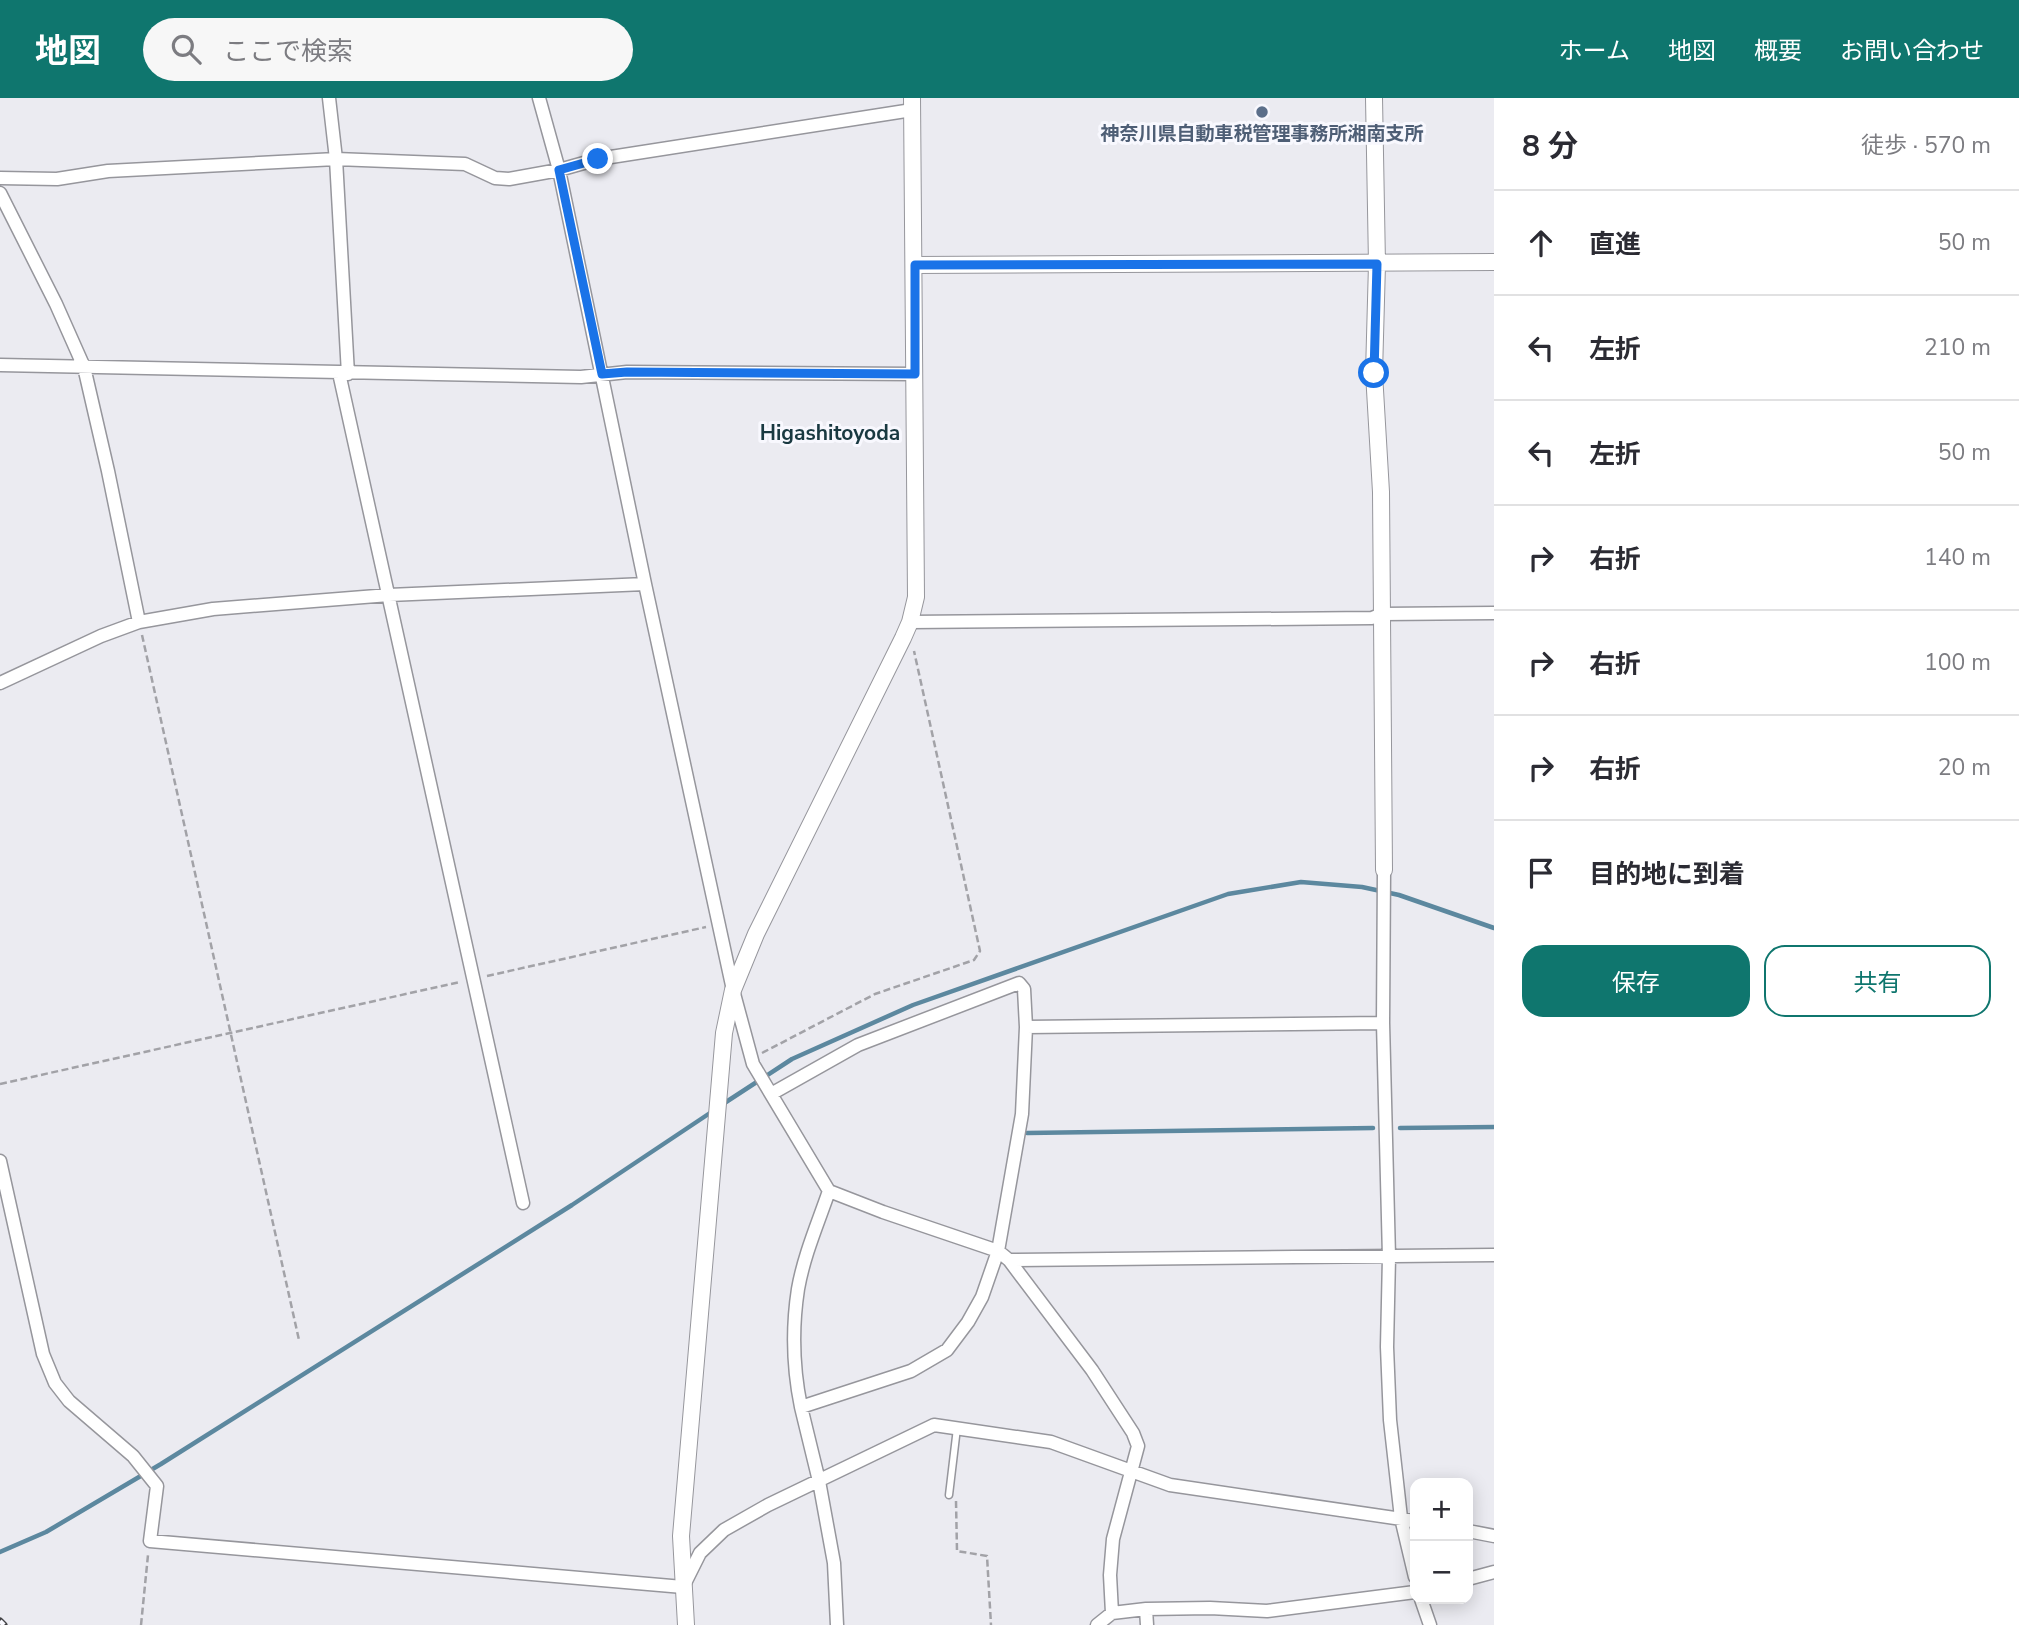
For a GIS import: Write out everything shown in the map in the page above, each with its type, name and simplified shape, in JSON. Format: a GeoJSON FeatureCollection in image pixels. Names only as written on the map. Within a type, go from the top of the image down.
{"type":"FeatureCollection","features":[{"type":"Feature","properties":{"kind":"street"},"geometry":{"type":"LineString","coordinates":[[329,98],[336,159],[343,373],[472,979],[523,1203]]}},
{"type":"Feature","properties":{"kind":"street"},"geometry":{"type":"LineString","coordinates":[[539,98],[559,170],[645,584],[733,990],[752,1062],[829,1191],[998,1251],[1009,1261],[1092,1370],[1139,1446],[1113,1539],[1112,1613]]}},
{"type":"Feature","properties":{"kind":"street"},"geometry":{"type":"LineString","coordinates":[[1374,98],[1377,264],[1374,373],[1381,492],[1385,916],[1383,1023],[1389,1257],[1387,1347],[1390,1420],[1401,1518],[1410,1556]]}},
{"type":"Feature","properties":{"kind":"street"},"geometry":{"type":"LineString","coordinates":[[0,178],[57,179],[108,172],[336,159],[465,164],[495,178],[509,179],[559,170],[598,159],[912,104],[916,597],[903,638],[756,934],[733,990],[724,1034],[681,1536],[686,1625]]}},
{"type":"Feature","properties":{"kind":"street"},"geometry":{"type":"LineString","coordinates":[[0,193],[56,304],[83,367],[108,471],[139,622]]}},
{"type":"Feature","properties":{"kind":"street"},"geometry":{"type":"LineString","coordinates":[[915,265],[1494,262]]}},
{"type":"Feature","properties":{"kind":"street"},"geometry":{"type":"LineString","coordinates":[[0,365],[581,377],[627,372],[915,374]]}},
{"type":"Feature","properties":{"kind":"street"},"geometry":{"type":"LineString","coordinates":[[0,683],[101,636],[139,622],[213,610],[389,595],[645,584]]}},
{"type":"Feature","properties":{"kind":"street"},"geometry":{"type":"LineString","coordinates":[[910,622],[1372,618],[1382,614],[1494,613]]}},
{"type":"Feature","properties":{"kind":"street"},"geometry":{"type":"LineString","coordinates":[[771,1094],[858,1045],[1019,983],[1024,989],[1026,1027],[1022,1114],[998,1251],[982,1297],[947,1350],[911,1371],[801,1407]]}},
{"type":"Feature","properties":{"kind":"street"},"geometry":{"type":"LineString","coordinates":[[1026,1027],[1383,1023]]}},
{"type":"Feature","properties":{"kind":"street"},"geometry":{"type":"LineString","coordinates":[[0,1161],[43,1354],[55,1383],[69,1401],[133,1456],[157,1486],[150,1541],[683,1587]]}},
{"type":"Feature","properties":{"kind":"street"},"geometry":{"type":"LineString","coordinates":[[829,1191],[798,1287],[793,1340],[795,1380],[819,1481],[834,1563],[837,1625]]}},
{"type":"Feature","properties":{"kind":"street"},"geometry":{"type":"LineString","coordinates":[[1009,1261],[1494,1255]]}},
{"type":"Feature","properties":{"kind":"street"},"geometry":{"type":"LineString","coordinates":[[683,1587],[700,1553],[724,1530],[934,1425],[1051,1442],[1170,1485],[1410,1520]]}},
{"type":"Feature","properties":{"kind":"street"},"geometry":{"type":"LineString","coordinates":[[1473,1532],[1494,1536]]}},
{"type":"Feature","properties":{"kind":"street"},"geometry":{"type":"LineString","coordinates":[[1473,1578],[1494,1572]]}},
{"type":"Feature","properties":{"kind":"street"},"geometry":{"type":"LineString","coordinates":[[1097,1625],[1112,1613],[1146,1609],[1267,1611],[1410,1593]]}},
{"type":"Feature","properties":{"kind":"street"},"geometry":{"type":"LineString","coordinates":[[1423,1604],[1430,1625]]}},
{"type":"Feature","properties":{"kind":"street"},"geometry":{"type":"LineString","coordinates":[[1146,1609],[1147,1625]]}},
{"type":"Feature","properties":{"kind":"lane"},"geometry":{"type":"LineString","coordinates":[[949,1495],[957,1429]]}},
{"type":"Feature","properties":{"kind":"path"},"geometry":{"type":"LineString","coordinates":[[139,622],[299,1340]]}},
{"type":"Feature","properties":{"kind":"path"},"geometry":{"type":"LineString","coordinates":[[752,1062],[874,994],[974,960],[980,951],[914,650],[903,638]]}},
{"type":"Feature","properties":{"kind":"path"},"geometry":{"type":"LineString","coordinates":[[0,1084],[719,924]]}},
{"type":"Feature","properties":{"kind":"path"},"geometry":{"type":"LineString","coordinates":[[949,1495],[957,1500],[957,1551],[987,1556],[991,1625]]}},
{"type":"Feature","properties":{"kind":"path"},"geometry":{"type":"LineString","coordinates":[[141,1625],[150,1541]]}},
{"type":"Feature","properties":{"kind":"waterway"},"geometry":{"type":"LineString","coordinates":[[723,1104],[792,1059],[913,1005],[1228,894],[1301,882],[1362,887],[1399,895],[1494,928]]}},
{"type":"Feature","properties":{"kind":"waterway"},"geometry":{"type":"LineString","coordinates":[[0,1552],[46,1532],[161,1464],[572,1205],[713,1111]]}},
{"type":"Feature","properties":{"kind":"waterway"},"geometry":{"type":"LineString","coordinates":[[1400,1128],[1494,1127]]}},
{"type":"Feature","properties":{"kind":"waterway"},"geometry":{"type":"LineString","coordinates":[[1027,1133],[1373,1128]]}},
{"type":"Feature","properties":{"kind":"railway"},"geometry":{"type":"LineString","coordinates":[[0,1621],[4,1625]]}},
{"type":"Feature","properties":{"kind":"place","name":"神奈川県自動車税管理事務所湘南支所"},"geometry":{"type":"Point","coordinates":[1262,112]}},
{"type":"Feature","properties":{"kind":"district","name":"Higashitoyoda"},"geometry":{"type":"Point","coordinates":[830,433]}},
{"type":"Feature","properties":{"kind":"route"},"geometry":{"type":"LineString","coordinates":[[598,159],[559,170],[602,374],[915,374],[915,265],[1377,264],[1374,373]]}}]}
